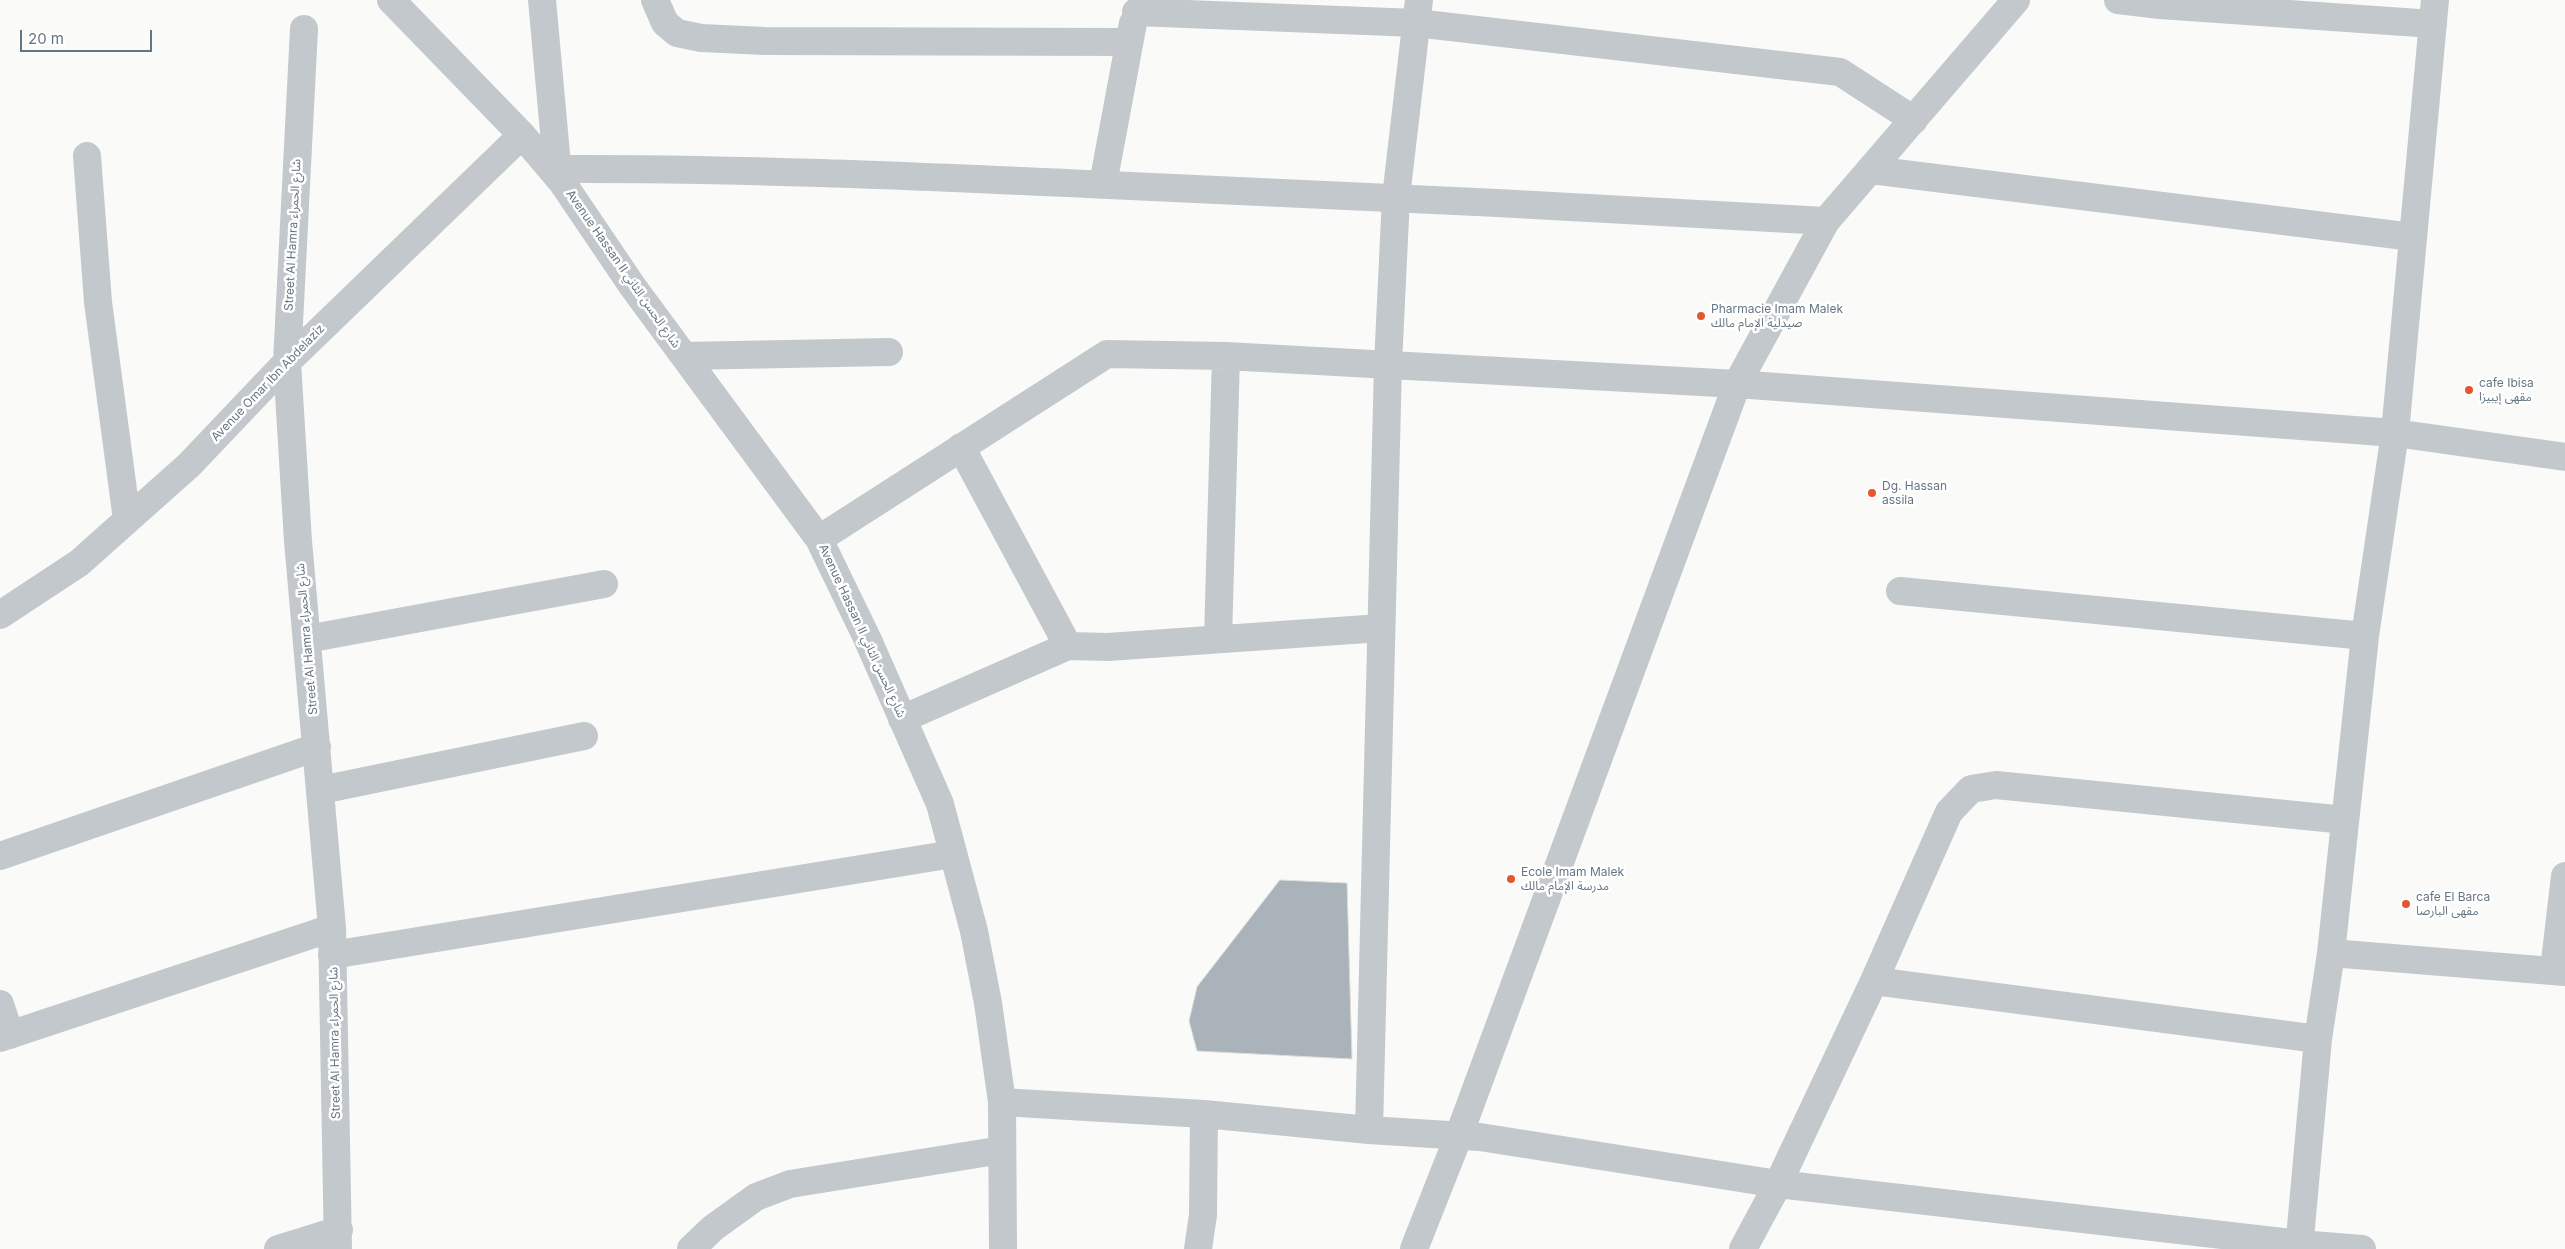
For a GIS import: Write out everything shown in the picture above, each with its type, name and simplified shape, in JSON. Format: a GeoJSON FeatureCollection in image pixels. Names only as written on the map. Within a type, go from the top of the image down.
{"type":"FeatureCollection","features":[{"type":"Feature","properties":{"kind":"street","name":"Avenue Hassan II شارع الحسن الثاني"},"geometry":{"type":"LineString","coordinates":[[391,0],[558,173],[633,287],[819,539],[867,638],[940,804],[974,931],[985,985],[1002,1102],[1003,1249]]}},
{"type":"Feature","properties":{"kind":"street"},"geometry":{"type":"LineString","coordinates":[[542,0],[558,173],[668,168],[839,173],[1396,197],[1826,221]]}},
{"type":"Feature","properties":{"kind":"street"},"geometry":{"type":"LineString","coordinates":[[655,0],[665,24],[677,33],[701,38],[765,41],[1129,42]]}},
{"type":"Feature","properties":{"kind":"street"},"geometry":{"type":"LineString","coordinates":[[1414,1249],[1459,1135],[1737,384],[1826,221],[2016,0]]}},
{"type":"Feature","properties":{"kind":"street"},"geometry":{"type":"LineString","coordinates":[[2118,0],[2160,5],[2434,12],[2395,433],[2365,636],[2331,953],[2318,1039],[2300,1246]]}},
{"type":"Feature","properties":{"kind":"street"},"geometry":{"type":"LineString","coordinates":[[1103,184],[1137,6],[1418,12],[1840,72],[1914,120]]}},
{"type":"Feature","properties":{"kind":"street"},"geometry":{"type":"LineString","coordinates":[[1369,1130],[1388,364],[1396,197],[1418,12]]}},
{"type":"Feature","properties":{"kind":"street","name":"Street Al Hamra شارع الحمراء"},"geometry":{"type":"LineString","coordinates":[[304,29],[286,362],[298,541],[332,928],[339,1240]]}},
{"type":"Feature","properties":{"kind":"street","name":"Avenue Omar Ibn Abdelaziz"},"geometry":{"type":"LineString","coordinates":[[0,616],[79,563],[189,465],[286,362],[522,134]]}},
{"type":"Feature","properties":{"kind":"street"},"geometry":{"type":"LineString","coordinates":[[87,156],[98,302],[127,520]]}},
{"type":"Feature","properties":{"kind":"street"},"geometry":{"type":"LineString","coordinates":[[1871,170],[2413,237]]}},
{"type":"Feature","properties":{"kind":"street"},"geometry":{"type":"LineString","coordinates":[[684,356],[889,352]]}},
{"type":"Feature","properties":{"kind":"street"},"geometry":{"type":"LineString","coordinates":[[819,539],[1107,354],[1226,356],[1737,384],[2395,433],[2565,457]]}},
{"type":"Feature","properties":{"kind":"street"},"geometry":{"type":"LineString","coordinates":[[1218,639],[1226,356]]}},
{"type":"Feature","properties":{"kind":"street"},"geometry":{"type":"LineString","coordinates":[[961,447],[1068,646]]}},
{"type":"Feature","properties":{"kind":"street"},"geometry":{"type":"LineString","coordinates":[[307,640],[604,584]]}},
{"type":"Feature","properties":{"kind":"street"},"geometry":{"type":"LineString","coordinates":[[1900,591],[2365,636]]}},
{"type":"Feature","properties":{"kind":"street"},"geometry":{"type":"LineString","coordinates":[[902,719],[1068,646],[1108,647],[1382,628]]}},
{"type":"Feature","properties":{"kind":"street"},"geometry":{"type":"LineString","coordinates":[[321,790],[584,736]]}},
{"type":"Feature","properties":{"kind":"street"},"geometry":{"type":"LineString","coordinates":[[0,856],[317,747]]}},
{"type":"Feature","properties":{"kind":"street"},"geometry":{"type":"LineString","coordinates":[[1743,1249],[1778,1184],[1874,981],[1949,812],[1971,789],[1996,785],[2345,820]]}},
{"type":"Feature","properties":{"kind":"street"},"geometry":{"type":"LineString","coordinates":[[332,955],[952,854]]}},
{"type":"Feature","properties":{"kind":"street"},"geometry":{"type":"LineString","coordinates":[[2331,953],[2560,971],[2565,876]]}},
{"type":"Feature","properties":{"kind":"street"},"geometry":{"type":"LineString","coordinates":[[0,1004],[5,1036],[332,928]]}},
{"type":"Feature","properties":{"kind":"street"},"geometry":{"type":"LineString","coordinates":[[1874,981],[2318,1039]]}},
{"type":"Feature","properties":{"kind":"street"},"geometry":{"type":"LineString","coordinates":[[1002,1102],[1204,1114],[1369,1130],[1459,1135],[1778,1184],[2300,1246],[2362,1249]]}},
{"type":"Feature","properties":{"kind":"street"},"geometry":{"type":"LineString","coordinates":[[1198,1249],[1203,1215],[1204,1114]]}},
{"type":"Feature","properties":{"kind":"street"},"geometry":{"type":"LineString","coordinates":[[691,1249],[713,1228],[756,1197],[790,1184],[1002,1150]]}},
{"type":"Feature","properties":{"kind":"street"},"geometry":{"type":"LineString","coordinates":[[278,1249],[339,1240]]}},
{"type":"Feature","properties":{"kind":"building"},"geometry":{"type":"Polygon","coordinates":[[[1280,880],[1347,883],[1352,1059],[1197,1051],[1189,1021],[1197,987],[1280,880]]]}},
{"type":"Feature","properties":{"kind":"place","name":"Pharmacie Imam Malek صيدلية الإمام مالك"},"geometry":{"type":"Point","coordinates":[1701,316]}},
{"type":"Feature","properties":{"kind":"place","name":"cafe Ibisa مقهى إيبيزا"},"geometry":{"type":"Point","coordinates":[2469,390]}},
{"type":"Feature","properties":{"kind":"place","name":"Dg. Hassan assila"},"geometry":{"type":"Point","coordinates":[1872,493]}},
{"type":"Feature","properties":{"kind":"place","name":"Ecole Imam Malek مدرسة الإمام مالك"},"geometry":{"type":"Point","coordinates":[1511,879]}},
{"type":"Feature","properties":{"kind":"place","name":"cafe El Barca مقهى البارصا"},"geometry":{"type":"Point","coordinates":[2406,904]}}]}
